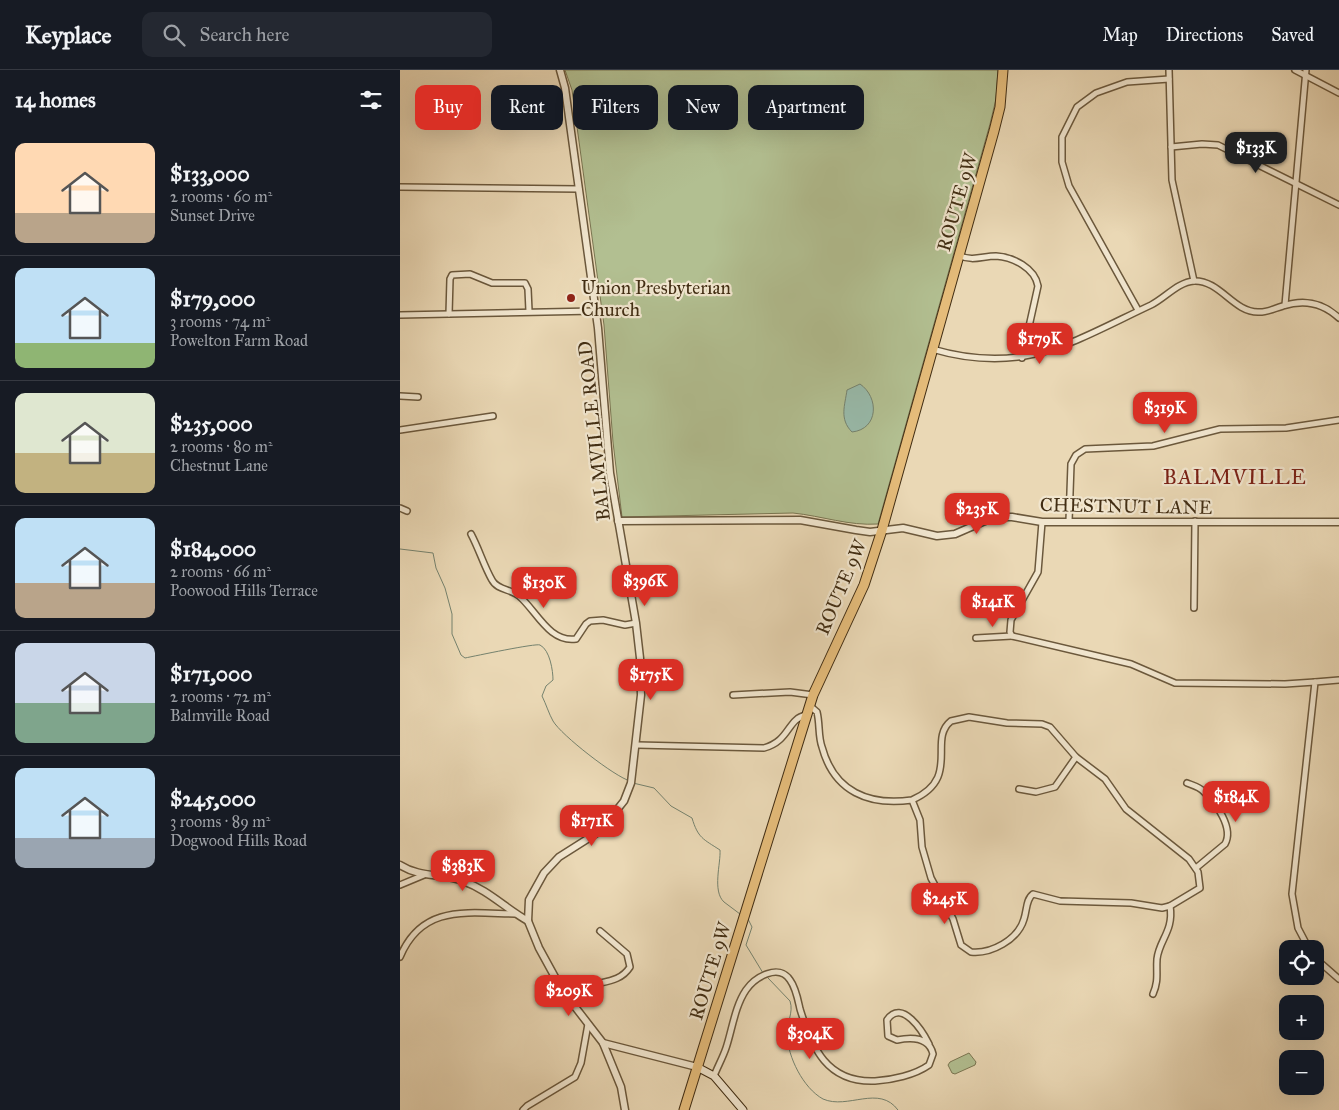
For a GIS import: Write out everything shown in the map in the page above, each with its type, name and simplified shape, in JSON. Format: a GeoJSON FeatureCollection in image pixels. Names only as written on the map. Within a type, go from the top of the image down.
{"type":"FeatureCollection","features":[{"type":"Feature","properties":{"kind":"highway","name":"ROUTE 9W"},"geometry":{"type":"LineString","coordinates":[[684,1110],[813,695],[864,585],[882,530],[1000,107],[1004,70]]}},
{"type":"Feature","properties":{"kind":"main road"},"geometry":{"type":"LineString","coordinates":[[697,1067],[714,1076],[743,1110]]}},
{"type":"Feature","properties":{"kind":"street","name":"BALMVILLE ROAD"},"geometry":{"type":"LineString","coordinates":[[560,70],[579,189],[595,311],[606,438],[636,623],[642,682],[637,745],[631,781],[619,808],[604,827],[559,857],[544,873],[530,897],[528,921],[539,948],[566,995],[603,1043],[621,1087],[625,1110]]}},
{"type":"Feature","properties":{"kind":"street"},"geometry":{"type":"LineString","coordinates":[[1169,70],[1171,147],[1175,199],[1194,281]]}},
{"type":"Feature","properties":{"kind":"street"},"geometry":{"type":"LineString","coordinates":[[1295,70],[1306,73],[1339,93]]}},
{"type":"Feature","properties":{"kind":"street"},"geometry":{"type":"LineString","coordinates":[[1285,305],[1306,73]]}},
{"type":"Feature","properties":{"kind":"street"},"geometry":{"type":"LineString","coordinates":[[1138,310],[1069,186],[1062,162],[1062,137],[1078,107],[1096,93],[1127,82],[1169,79]]}},
{"type":"Feature","properties":{"kind":"street"},"geometry":{"type":"LineString","coordinates":[[1171,147],[1202,144],[1218,145],[1339,205]]}},
{"type":"Feature","properties":{"kind":"street"},"geometry":{"type":"LineString","coordinates":[[400,187],[579,189]]}},
{"type":"Feature","properties":{"kind":"street"},"geometry":{"type":"LineString","coordinates":[[958,255],[972,260],[994,256],[1008,259],[1021,264],[1035,277],[1038,286],[1022,358]]}},
{"type":"Feature","properties":{"kind":"street"},"geometry":{"type":"LineString","coordinates":[[449,314],[450,280],[455,274],[462,273],[492,282],[525,283],[528,289],[529,311]]}},
{"type":"Feature","properties":{"kind":"street"},"geometry":{"type":"LineString","coordinates":[[932,349],[974,358],[1022,358],[1063,346],[1138,310],[1178,287],[1194,281],[1214,287],[1251,312],[1261,312],[1285,305],[1308,302],[1316,304],[1339,318]]}},
{"type":"Feature","properties":{"kind":"street"},"geometry":{"type":"LineString","coordinates":[[400,316],[529,311],[595,311]]}},
{"type":"Feature","properties":{"kind":"street"},"geometry":{"type":"LineString","coordinates":[[400,396],[418,397]]}},
{"type":"Feature","properties":{"kind":"street"},"geometry":{"type":"LineString","coordinates":[[400,430],[492,416]]}},
{"type":"Feature","properties":{"kind":"street"},"geometry":{"type":"LineString","coordinates":[[1070,521],[1071,464],[1076,455],[1085,449],[1153,446],[1220,429],[1286,428],[1339,420]]}},
{"type":"Feature","properties":{"kind":"street"},"geometry":{"type":"LineString","coordinates":[[400,508],[407,511]]}},
{"type":"Feature","properties":{"kind":"street","name":"CHESTNUT LANE"},"geometry":{"type":"LineString","coordinates":[[618,521],[800,520],[856,530],[902,528],[937,536],[947,536],[994,517],[1012,517],[1042,522],[1339,522]]}},
{"type":"Feature","properties":{"kind":"street"},"geometry":{"type":"LineString","coordinates":[[1194,608],[1195,521]]}},
{"type":"Feature","properties":{"kind":"street"},"geometry":{"type":"LineString","coordinates":[[1012,636],[1010,632],[1011,620],[1038,572],[1042,522]]}},
{"type":"Feature","properties":{"kind":"street"},"geometry":{"type":"LineString","coordinates":[[471,534],[494,584],[518,595],[544,625],[556,634],[576,639],[586,624],[596,620],[624,625],[636,623]]}},
{"type":"Feature","properties":{"kind":"street"},"geometry":{"type":"LineString","coordinates":[[976,638],[1012,636],[1130,664],[1175,683],[1285,684],[1339,680]]}},
{"type":"Feature","properties":{"kind":"street"},"geometry":{"type":"LineString","coordinates":[[1304,940],[1298,928],[1292,894],[1315,682]]}},
{"type":"Feature","properties":{"kind":"street"},"geometry":{"type":"LineString","coordinates":[[733,695],[790,692],[813,695]]}},
{"type":"Feature","properties":{"kind":"street"},"geometry":{"type":"LineString","coordinates":[[637,745],[764,748],[779,742],[796,718],[808,711],[817,712],[819,736],[826,758],[848,788],[862,797],[876,801],[912,800],[935,784],[942,762],[944,730],[946,725],[956,718],[969,717],[1000,722],[1046,725],[1054,730],[1076,758],[1100,774],[1126,809],[1178,850],[1196,868],[1200,878],[1200,888],[1170,906],[1158,908],[1131,903],[1060,901],[1033,894],[1029,898],[1022,925],[1014,935],[992,949],[971,952],[961,945],[953,920],[931,878],[922,847],[920,820],[912,800]]}},
{"type":"Feature","properties":{"kind":"street"},"geometry":{"type":"LineString","coordinates":[[1019,789],[1036,792],[1056,787],[1076,758]]}},
{"type":"Feature","properties":{"kind":"street"},"geometry":{"type":"LineString","coordinates":[[1187,783],[1204,792],[1225,822],[1228,830],[1225,844],[1196,868]]}},
{"type":"Feature","properties":{"kind":"street"},"geometry":{"type":"LineString","coordinates":[[400,865],[424,875],[448,877],[477,887],[528,921]]}},
{"type":"Feature","properties":{"kind":"street"},"geometry":{"type":"LineString","coordinates":[[400,884],[424,875]]}},
{"type":"Feature","properties":{"kind":"street"},"geometry":{"type":"LineString","coordinates":[[1153,994],[1158,981],[1158,953],[1169,926],[1170,906]]}},
{"type":"Feature","properties":{"kind":"street"},"geometry":{"type":"LineString","coordinates":[[400,957],[416,930],[435,919],[463,914],[515,914]]}},
{"type":"Feature","properties":{"kind":"street"},"geometry":{"type":"LineString","coordinates":[[566,995],[591,985],[612,981],[626,973],[630,967],[631,961],[627,954],[600,931]]}},
{"type":"Feature","properties":{"kind":"street"},"geometry":{"type":"LineString","coordinates":[[1324,966],[1339,979]]}},
{"type":"Feature","properties":{"kind":"street"},"geometry":{"type":"LineString","coordinates":[[714,1076],[746,990],[760,977],[775,972],[782,973],[791,982],[807,1030],[818,1054],[829,1066],[846,1078],[878,1081],[925,1068],[929,1065],[933,1054],[929,1044],[921,1030],[908,1016],[894,1014],[889,1017],[888,1030],[891,1039],[914,1038],[929,1044]]}},
{"type":"Feature","properties":{"kind":"street"},"geometry":{"type":"LineString","coordinates":[[524,1110],[527,1106],[575,1077],[581,1063],[588,1024]]}},
{"type":"Feature","properties":{"kind":"street"},"geometry":{"type":"LineString","coordinates":[[603,1043],[697,1067]]}},
{"type":"Feature","properties":{"kind":"shaded area"},"geometry":{"type":"Polygon","coordinates":[[[565,70],[998,70],[996,99],[990,124],[878,524],[846,522],[793,513],[622,517],[613,442],[604,325],[577,130],[658,130],[658,85],[573,85],[573,97],[565,70]]]}},
{"type":"Feature","properties":{"kind":"shaded area"},"geometry":{"type":"Polygon","coordinates":[[[860,384],[871,397],[873,412],[867,425],[861,430],[852,432],[845,422],[845,401],[847,390],[860,384]]]}},
{"type":"Feature","properties":{"kind":"shaded area"},"geometry":{"type":"Polygon","coordinates":[[[969,1053],[976,1062],[975,1065],[955,1074],[952,1073],[948,1065],[950,1062],[969,1053]]]}},
{"type":"Feature","properties":{"kind":"waterway"},"geometry":{"type":"LineString","coordinates":[[400,549],[433,553],[436,568],[445,588],[452,614],[452,634],[461,655],[465,658],[536,645],[540,645],[546,651],[550,661],[553,680],[546,686],[542,696],[553,721],[566,736],[589,755],[613,772],[630,781]]}},
{"type":"Feature","properties":{"kind":"waterway"},"geometry":{"type":"LineString","coordinates":[[633,783],[654,788],[671,806],[692,818],[702,837],[720,850],[718,891],[724,902],[740,914]]}},
{"type":"Feature","properties":{"kind":"waterway"},"geometry":{"type":"LineString","coordinates":[[748,919],[752,927],[746,945],[763,973]]}},
{"type":"Feature","properties":{"kind":"waterway"},"geometry":{"type":"LineString","coordinates":[[768,978],[790,1001],[791,1010],[787,1031],[788,1044],[798,1071],[809,1087],[823,1099],[833,1102],[873,1098],[882,1099],[898,1110]]}},
{"type":"Feature","properties":{"kind":"place","name":"Union Presbyterian Church"},"geometry":{"type":"Point","coordinates":[571,298]}},
{"type":"Feature","properties":{"kind":"district","name":"BALMVILLE"},"geometry":{"type":"Point","coordinates":[1235,477]}}]}
